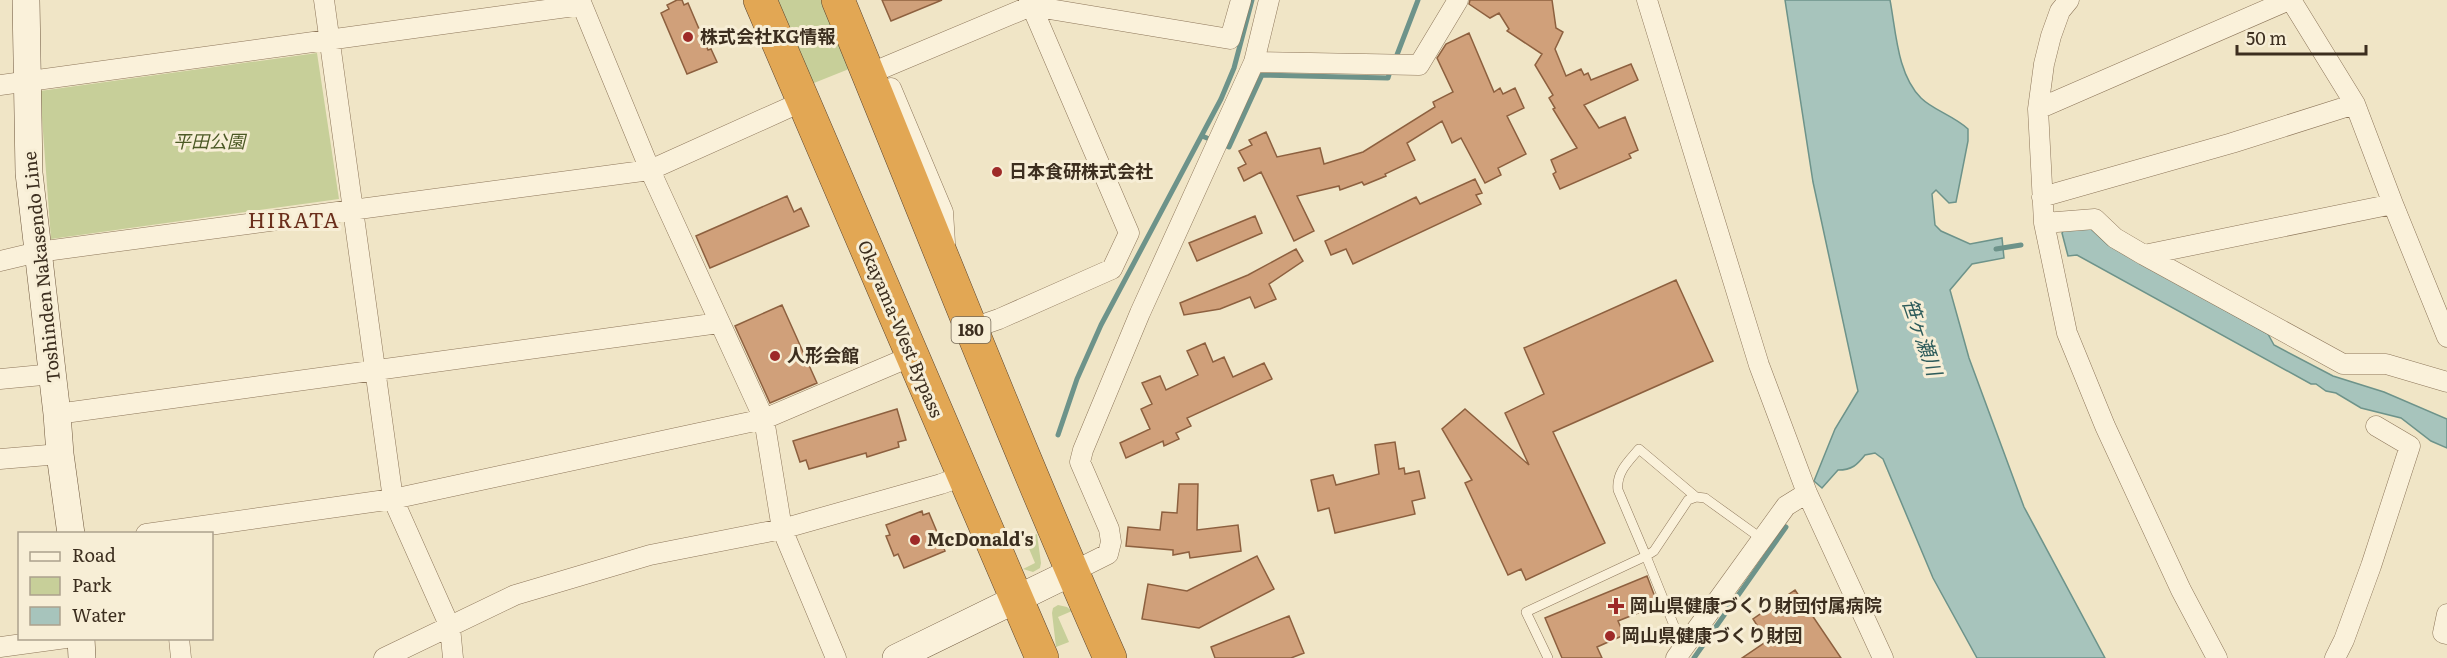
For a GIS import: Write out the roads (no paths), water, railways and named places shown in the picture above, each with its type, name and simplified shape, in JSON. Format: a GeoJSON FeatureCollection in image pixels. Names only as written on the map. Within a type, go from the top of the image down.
{"type":"FeatureCollection","features":[{"type":"Feature","properties":{"kind":"highway","name":"180"},"geometry":{"type":"LineString","coordinates":[[838,0],[946,262],[970,329],[1110,658]]}},
{"type":"Feature","properties":{"kind":"highway","name":"Okayama-West Bypass"},"geometry":{"type":"LineString","coordinates":[[756,3],[1042,658]]}},
{"type":"Feature","properties":{"kind":"main road","name":"Toshinden Nakasendo Line"},"geometry":{"type":"LineString","coordinates":[[26,0],[29,173],[70,532]]}},
{"type":"Feature","properties":{"kind":"main road"},"geometry":{"type":"LineString","coordinates":[[896,658],[1072,572]]}},
{"type":"Feature","properties":{"kind":"main road"},"geometry":{"type":"LineString","coordinates":[[81,640],[82,658]]}},
{"type":"Feature","properties":{"kind":"street"},"geometry":{"type":"LineString","coordinates":[[324,0],[393,499],[450,627],[453,658]]}},
{"type":"Feature","properties":{"kind":"street"},"geometry":{"type":"LineString","coordinates":[[853,0],[943,212],[946,262]]}},
{"type":"Feature","properties":{"kind":"street"},"geometry":{"type":"LineString","coordinates":[[883,68],[1030,3],[1230,39],[1241,0]]}},
{"type":"Feature","properties":{"kind":"street"},"geometry":{"type":"LineString","coordinates":[[1072,572],[1108,554],[1112,542],[1109,529],[1080,462],[1083,450],[1140,313],[1254,62],[1269,0]]}},
{"type":"Feature","properties":{"kind":"street"},"geometry":{"type":"LineString","coordinates":[[1254,62],[1419,64],[1458,0]]}},
{"type":"Feature","properties":{"kind":"street"},"geometry":{"type":"LineString","coordinates":[[1647,0],[1759,364],[1807,493],[1883,658]]}},
{"type":"Feature","properties":{"kind":"street"},"geometry":{"type":"LineString","coordinates":[[2068,0],[2060,11],[2051,36],[2044,64],[2038,109],[2044,223],[2067,333],[2105,426],[2181,590],[2217,658]]}},
{"type":"Feature","properties":{"kind":"street"},"geometry":{"type":"LineString","coordinates":[[2038,109],[2290,0],[2355,104],[2447,337]]}},
{"type":"Feature","properties":{"kind":"street"},"geometry":{"type":"LineString","coordinates":[[0,85],[329,40],[581,2],[650,170],[764,420],[782,529],[836,658]]}},
{"type":"Feature","properties":{"kind":"street"},"geometry":{"type":"LineString","coordinates":[[756,3],[788,108],[855,253],[886,299]]}},
{"type":"Feature","properties":{"kind":"street"},"geometry":{"type":"LineString","coordinates":[[970,329],[999,319],[1112,269],[1129,233],[1030,3]]}},
{"type":"Feature","properties":{"kind":"street"},"geometry":{"type":"LineString","coordinates":[[2042,197],[2232,143],[2355,104]]}},
{"type":"Feature","properties":{"kind":"street"},"geometry":{"type":"LineString","coordinates":[[0,261],[38,252],[650,170],[788,108]]}},
{"type":"Feature","properties":{"kind":"street"},"geometry":{"type":"LineString","coordinates":[[2144,255],[2393,204]]}},
{"type":"Feature","properties":{"kind":"street"},"geometry":{"type":"LineString","coordinates":[[2044,223],[2095,219],[2115,238],[2144,255],[2343,364],[2386,364],[2447,382]]}},
{"type":"Feature","properties":{"kind":"street"},"geometry":{"type":"LineString","coordinates":[[57,414],[719,323]]}},
{"type":"Feature","properties":{"kind":"street"},"geometry":{"type":"LineString","coordinates":[[170,532],[393,499],[764,420],[912,356]]}},
{"type":"Feature","properties":{"kind":"street"},"geometry":{"type":"LineString","coordinates":[[0,379],[53,374]]}},
{"type":"Feature","properties":{"kind":"street"},"geometry":{"type":"LineString","coordinates":[[2335,658],[2344,640],[2367,576],[2410,446],[2376,426]]}},
{"type":"Feature","properties":{"kind":"street"},"geometry":{"type":"LineString","coordinates":[[0,459],[60,454]]}},
{"type":"Feature","properties":{"kind":"street"},"geometry":{"type":"LineString","coordinates":[[384,658],[515,595],[650,555],[782,529],[963,476]]}},
{"type":"Feature","properties":{"kind":"street"},"geometry":{"type":"LineString","coordinates":[[1679,653],[1786,506],[1807,493]]}},
{"type":"Feature","properties":{"kind":"street"},"geometry":{"type":"LineString","coordinates":[[2447,614],[2443,633],[2447,634]]}},
{"type":"Feature","properties":{"kind":"street"},"geometry":{"type":"LineString","coordinates":[[0,647],[58,640]]}},
{"type":"Feature","properties":{"kind":"street"},"geometry":{"type":"LineString","coordinates":[[179,640],[181,658]]}},
{"type":"Feature","properties":{"kind":"lane"},"geometry":{"type":"LineString","coordinates":[[1679,653],[1646,556],[1618,490],[1617,481],[1620,473],[1639,449],[1696,497]]}},
{"type":"Feature","properties":{"kind":"lane"},"geometry":{"type":"LineString","coordinates":[[1548,658],[1526,612],[1654,551],[1688,500],[1696,497],[1705,498],[1762,539]]}},
{"type":"Feature","properties":{"kind":"water","name":"笹ヶ瀬川"},"geometry":{"type":"Polygon","coordinates":[[[1785,0],[1890,0],[1902,65],[1913,88],[1926,102],[1968,129],[1968,141],[1956,202],[1949,203],[1936,190],[1932,194],[1935,225],[1941,231],[1970,244],[2002,238],[2004,258],[1972,264],[1950,290],[1969,358],[2024,507],[2105,658],[1977,658],[1933,578],[1883,459],[1875,453],[1865,455],[1854,466],[1838,470],[1822,488],[1814,481],[1835,429],[1858,391],[1813,182],[1785,0]]]}},
{"type":"Feature","properties":{"kind":"water"},"geometry":{"type":"Polygon","coordinates":[[[2067,225],[2091,229],[2108,245],[2268,334],[2274,345],[2333,376],[2384,392],[2447,419],[2447,448],[2431,441],[2401,418],[2361,408],[2336,393],[2311,384],[2077,255],[2068,256],[2062,233],[2067,225]]]}},
{"type":"Feature","properties":{"kind":"waterway"},"geometry":{"type":"LineString","coordinates":[[1058,435],[1077,379],[1101,325],[1221,99],[1234,68],[1252,0]]}},
{"type":"Feature","properties":{"kind":"waterway"},"geometry":{"type":"LineString","coordinates":[[1395,60],[1418,0]]}},
{"type":"Feature","properties":{"kind":"waterway"},"geometry":{"type":"LineString","coordinates":[[1202,136],[1229,147],[1262,75],[1388,78],[1391,68]]}},
{"type":"Feature","properties":{"kind":"waterway"},"geometry":{"type":"LineString","coordinates":[[1996,249],[2021,245]]}},
{"type":"Feature","properties":{"kind":"waterway"},"geometry":{"type":"LineString","coordinates":[[1694,658],[1786,527]]}},
{"type":"Feature","properties":{"kind":"place","name":"株式会社KG情報"},"geometry":{"type":"Point","coordinates":[688,37]}},
{"type":"Feature","properties":{"kind":"place","name":"日本食研株式会社"},"geometry":{"type":"Point","coordinates":[997,172]}},
{"type":"Feature","properties":{"kind":"place","name":"人形会館"},"geometry":{"type":"Point","coordinates":[775,356]}},
{"type":"Feature","properties":{"kind":"place","name":"McDonald's"},"geometry":{"type":"Point","coordinates":[915,540]}},
{"type":"Feature","properties":{"kind":"place","name":"岡山県健康づくり財団付属病院"},"geometry":{"type":"Point","coordinates":[1616,606]}},
{"type":"Feature","properties":{"kind":"place","name":"岡山県健康づくり財団"},"geometry":{"type":"Point","coordinates":[1610,636]}},
{"type":"Feature","properties":{"kind":"district","name":"HIRATA"},"geometry":{"type":"Point","coordinates":[294,221]}},
{"type":"Feature","properties":{"kind":"park label","name":"平田公園"},"geometry":{"type":"Point","coordinates":[209,142]}}]}
